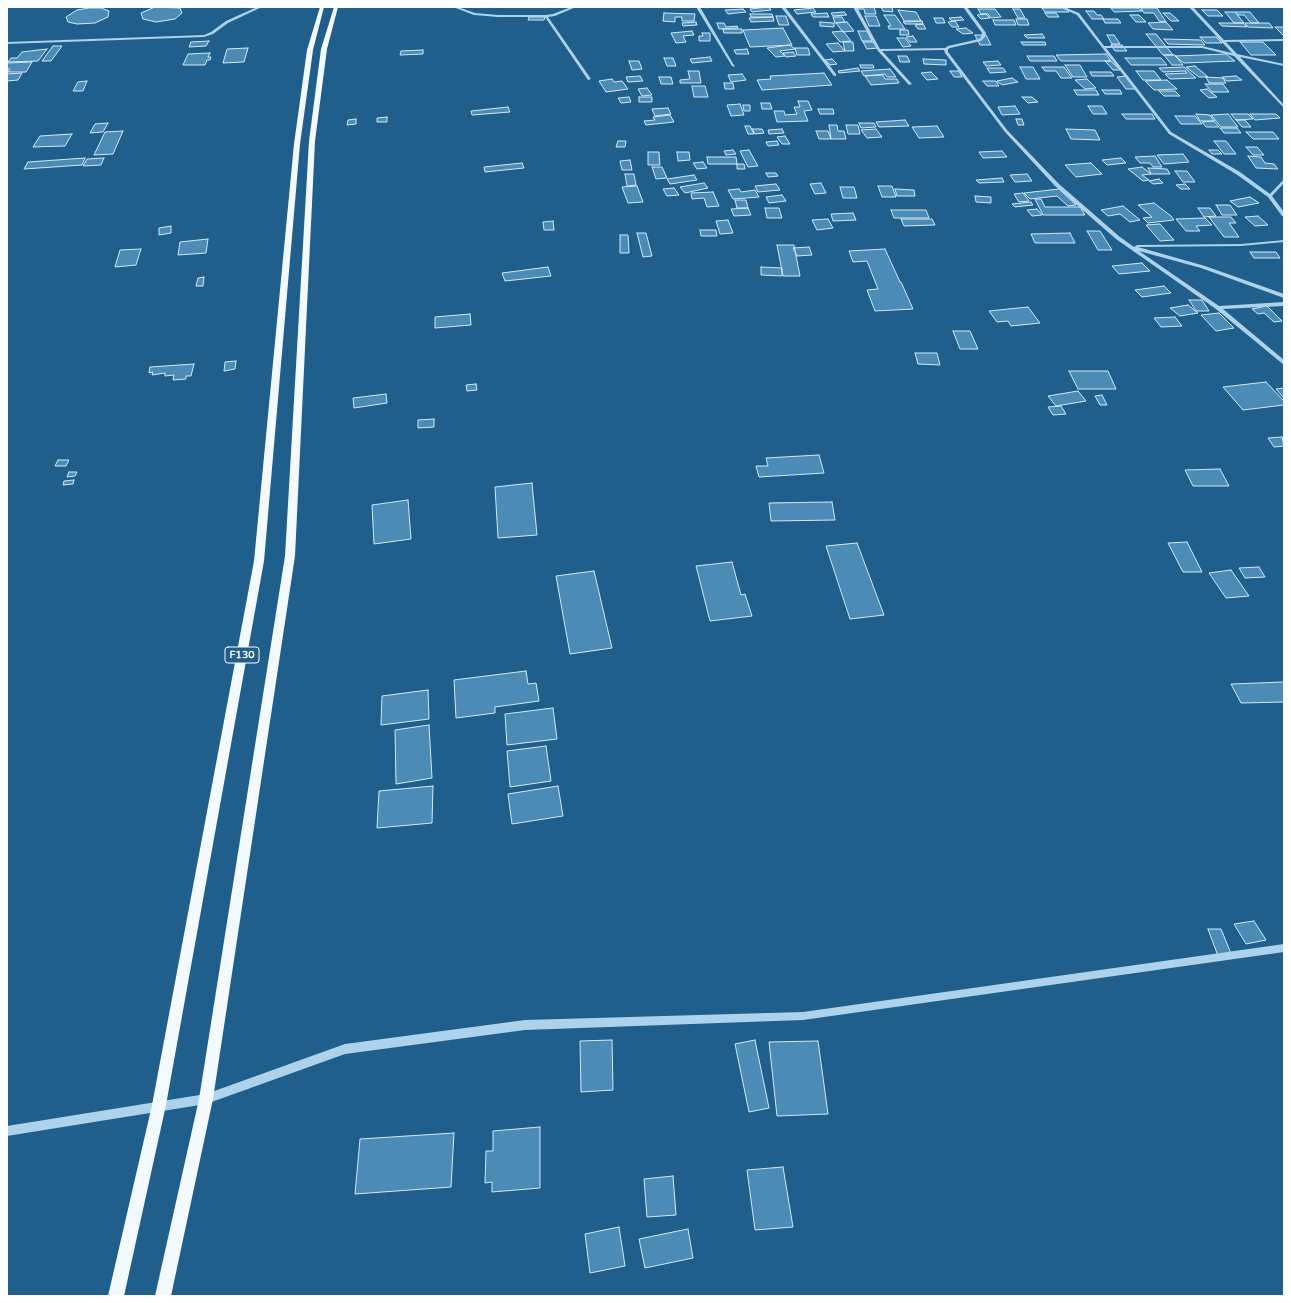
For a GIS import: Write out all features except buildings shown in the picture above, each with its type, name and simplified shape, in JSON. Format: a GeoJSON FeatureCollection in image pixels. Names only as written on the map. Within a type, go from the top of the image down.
{"type":"FeatureCollection","features":[{"type":"Feature","properties":{"kind":"main road","name":"F130"},"geometry":{"type":"LineString","coordinates":[[116,1296],[159,1105],[259,561],[296,144],[310,50],[322,7]]}},
{"type":"Feature","properties":{"kind":"main road","name":"F130"},"geometry":{"type":"LineString","coordinates":[[163,1296],[206,1099],[290,556],[312,141],[324,49],[336,7]]}},
{"type":"Feature","properties":{"kind":"street"},"geometry":{"type":"LineString","coordinates":[[7,44],[204,36],[212,33],[227,22],[260,7]]}},
{"type":"Feature","properties":{"kind":"street"},"geometry":{"type":"LineString","coordinates":[[455,7],[482,15],[546,16],[574,7]]}},
{"type":"Feature","properties":{"kind":"street"},"geometry":{"type":"LineString","coordinates":[[698,7],[734,66]]}},
{"type":"Feature","properties":{"kind":"street"},"geometry":{"type":"LineString","coordinates":[[783,7],[836,75]]}},
{"type":"Feature","properties":{"kind":"street"},"geometry":{"type":"LineString","coordinates":[[855,7],[879,50],[910,84]]}},
{"type":"Feature","properties":{"kind":"street"},"geometry":{"type":"LineString","coordinates":[[879,50],[946,49],[980,40],[984,33],[965,7]]}},
{"type":"Feature","properties":{"kind":"street"},"geometry":{"type":"LineString","coordinates":[[1061,7],[1078,14],[1170,133],[1238,173],[1270,196],[1284,215]]}},
{"type":"Feature","properties":{"kind":"street"},"geometry":{"type":"LineString","coordinates":[[1191,7],[1284,107]]}},
{"type":"Feature","properties":{"kind":"street"},"geometry":{"type":"LineString","coordinates":[[546,16],[589,79]]}},
{"type":"Feature","properties":{"kind":"street"},"geometry":{"type":"LineString","coordinates":[[1223,41],[1284,40]]}},
{"type":"Feature","properties":{"kind":"street"},"geometry":{"type":"LineString","coordinates":[[1103,47],[1202,47],[1284,65]]}},
{"type":"Feature","properties":{"kind":"street"},"geometry":{"type":"LineString","coordinates":[[946,49],[946,52],[1006,130],[1057,185],[1129,246],[1218,308],[1284,363]]}},
{"type":"Feature","properties":{"kind":"street"},"geometry":{"type":"LineString","coordinates":[[1270,196],[1284,180]]}},
{"type":"Feature","properties":{"kind":"street"},"geometry":{"type":"LineString","coordinates":[[1129,246],[1241,245],[1284,241]]}},
{"type":"Feature","properties":{"kind":"street"},"geometry":{"type":"LineString","coordinates":[[1129,246],[1203,267],[1284,296]]}},
{"type":"Feature","properties":{"kind":"street"},"geometry":{"type":"LineString","coordinates":[[1218,308],[1284,304]]}},
{"type":"Feature","properties":{"kind":"street"},"geometry":{"type":"LineString","coordinates":[[7,1130],[159,1105],[206,1099],[345,1049],[525,1025],[803,1016],[1284,948]]}}]}
